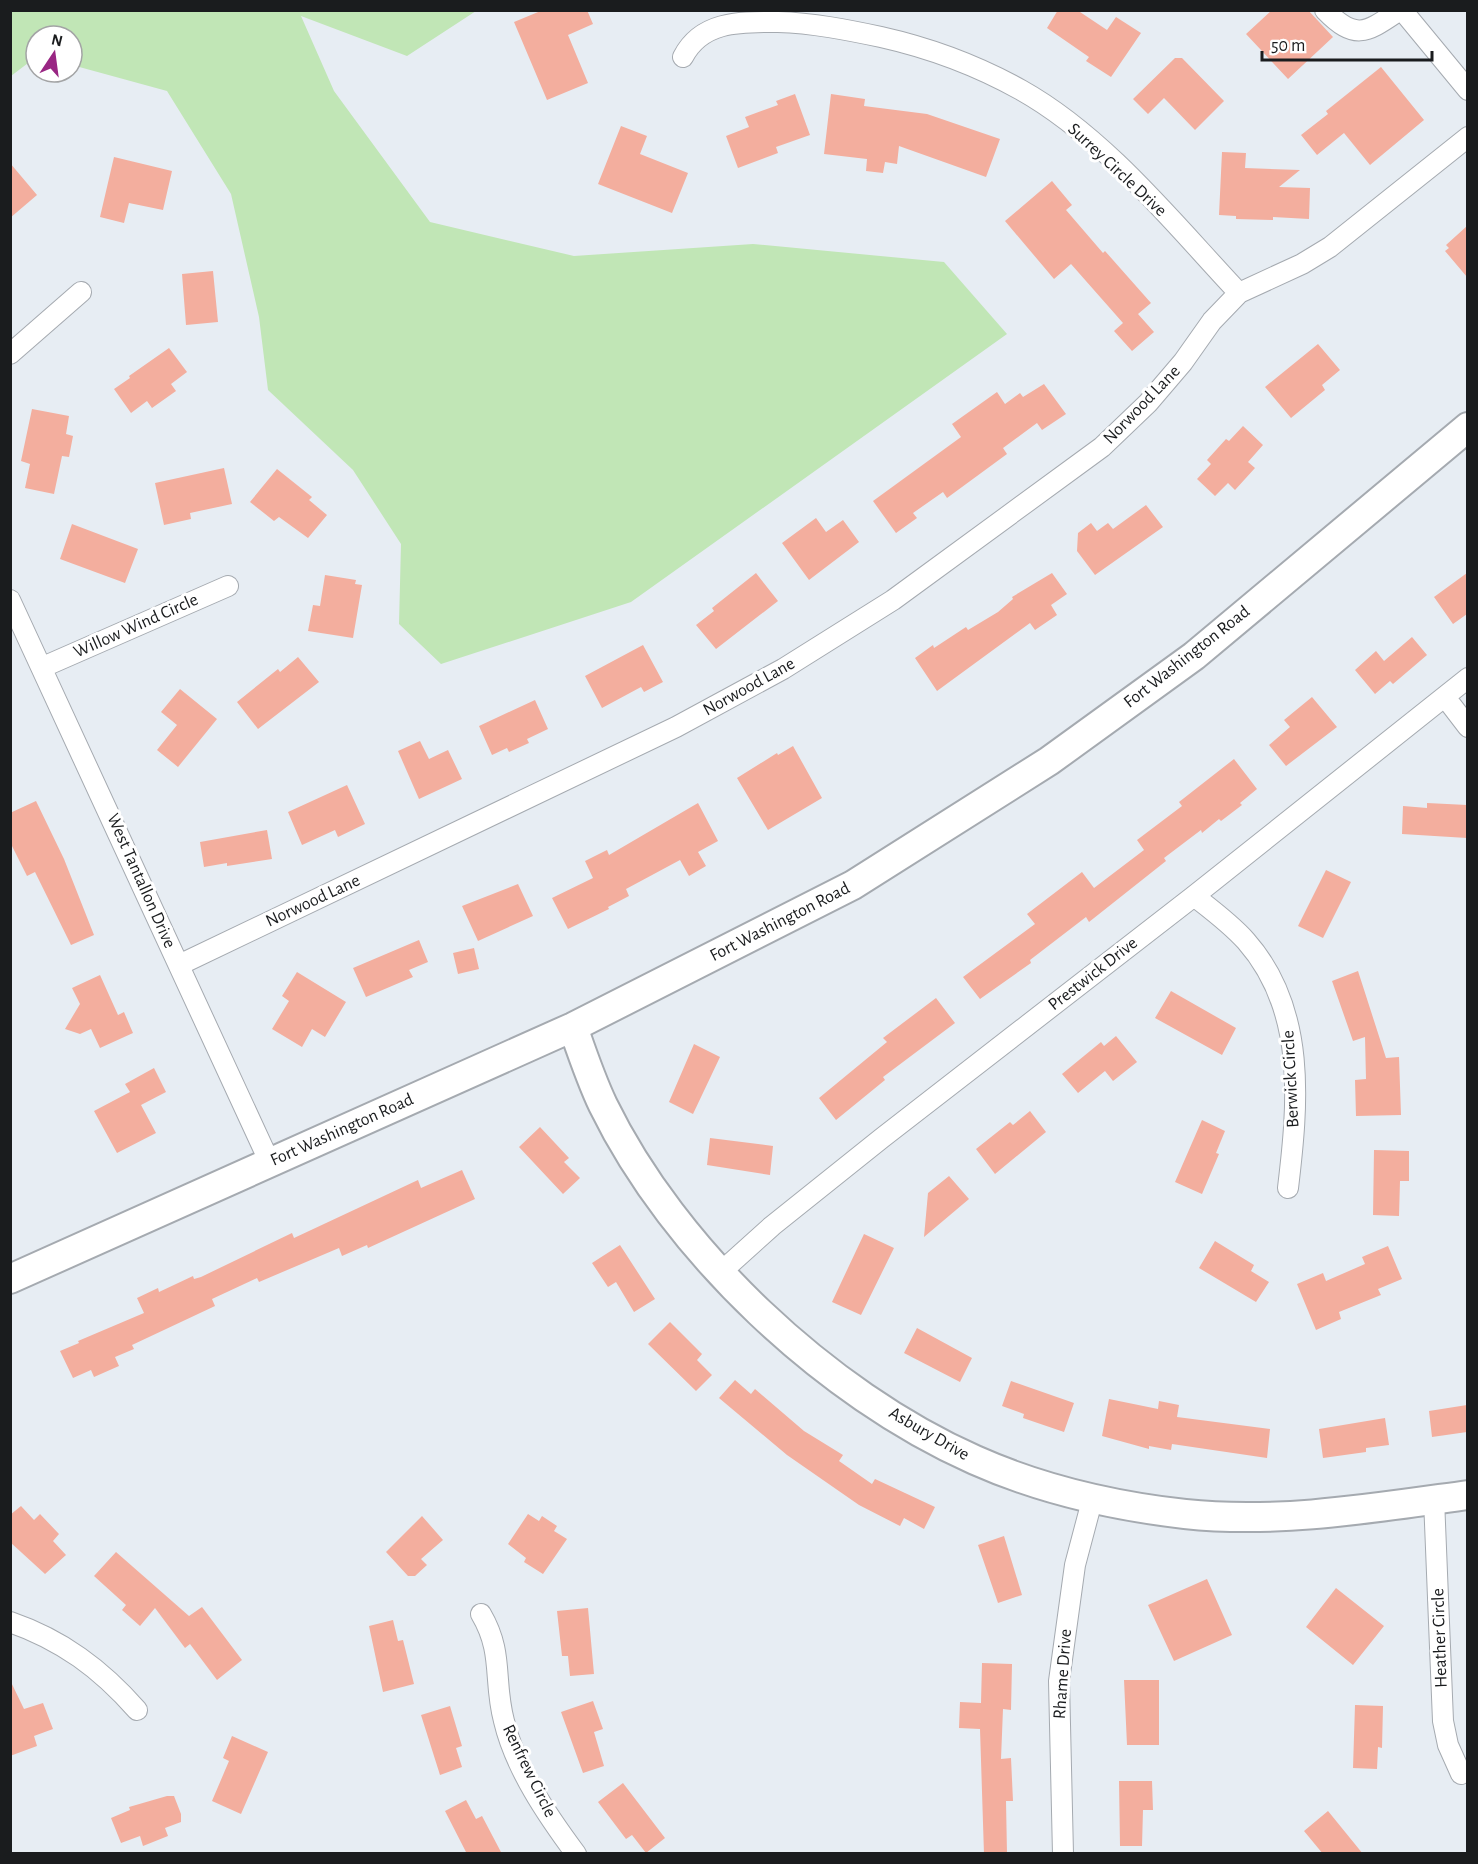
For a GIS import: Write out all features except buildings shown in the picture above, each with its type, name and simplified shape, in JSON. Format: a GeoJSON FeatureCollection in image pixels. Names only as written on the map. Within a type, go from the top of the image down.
{"type":"FeatureCollection","features":[{"type":"Feature","properties":{"kind":"main road","name":"Fort Washington Road"},"geometry":{"type":"LineString","coordinates":[[10,1279],[573,1027],[853,885],[1049,762],[1194,656],[1467,427]]}},
{"type":"Feature","properties":{"kind":"main road","name":"Asbury Drive"},"geometry":{"type":"LineString","coordinates":[[573,1027],[602,1104],[629,1154],[657,1197],[721,1272],[795,1345],[849,1386],[912,1426],[974,1460],[1014,1475],[1109,1503],[1185,1514],[1239,1517],[1289,1516],[1467,1495]]}},
{"type":"Feature","properties":{"kind":"street"},"geometry":{"type":"LineString","coordinates":[[1325,10],[1343,27],[1353,32],[1369,31],[1401,10],[1467,90]]}},
{"type":"Feature","properties":{"kind":"street","name":"Surrey Circle Drive"},"geometry":{"type":"LineString","coordinates":[[683,57],[700,34],[714,28],[741,22],[798,22],[854,31],[919,46],[975,68],[1022,90],[1104,152],[1239,293]]}},
{"type":"Feature","properties":{"kind":"street"},"geometry":{"type":"LineString","coordinates":[[1239,293],[1302,264],[1329,248],[1467,137]]}},
{"type":"Feature","properties":{"kind":"street"},"geometry":{"type":"LineString","coordinates":[[10,354],[81,292]]}},
{"type":"Feature","properties":{"kind":"street","name":"Norwood Lane"},"geometry":{"type":"LineString","coordinates":[[179,965],[676,728],[783,669],[893,600],[1102,447],[1148,403],[1183,362],[1212,321],[1239,293]]}},
{"type":"Feature","properties":{"kind":"street","name":"Willow Wind Circle"},"geometry":{"type":"LineString","coordinates":[[44,667],[228,586]]}},
{"type":"Feature","properties":{"kind":"street","name":"West Tantallon Drive"},"geometry":{"type":"LineString","coordinates":[[10,600],[44,667],[270,1163]]}},
{"type":"Feature","properties":{"kind":"street","name":"Prestwick Drive"},"geometry":{"type":"LineString","coordinates":[[721,1272],[772,1226],[882,1138],[1194,896],[1467,678]]}},
{"type":"Feature","properties":{"kind":"street"},"geometry":{"type":"LineString","coordinates":[[1445,697],[1467,727]]}},
{"type":"Feature","properties":{"kind":"street","name":"Berwick Circle"},"geometry":{"type":"LineString","coordinates":[[1194,896],[1247,942],[1274,984],[1285,1010],[1293,1040],[1295,1077],[1294,1137],[1288,1188]]}},
{"type":"Feature","properties":{"kind":"street","name":"Rhame Drive"},"geometry":{"type":"LineString","coordinates":[[1063,1854],[1059,1681],[1075,1565],[1093,1497]]}},
{"type":"Feature","properties":{"kind":"street","name":"Heather Circle"},"geometry":{"type":"LineString","coordinates":[[1434,1499],[1443,1721],[1448,1745],[1461,1774]]}},
{"type":"Feature","properties":{"kind":"street","name":"Renfrew Circle"},"geometry":{"type":"LineString","coordinates":[[481,1614],[492,1633],[506,1729],[528,1778],[558,1829],[576,1854]]}},
{"type":"Feature","properties":{"kind":"street"},"geometry":{"type":"LineString","coordinates":[[10,1622],[50,1638],[73,1651],[110,1680],[137,1710]]}},
{"type":"Feature","properties":{"kind":"green space"},"geometry":{"type":"Polygon","coordinates":[[[11,10],[476,11],[407,56],[301,16],[334,91],[430,222],[574,256],[753,244],[944,262],[1007,334],[631,602],[441,664],[399,624],[401,544],[353,470],[268,390],[259,317],[231,194],[167,91],[84,68],[84,24],[24,24],[24,66],[11,76],[11,10]]]}}]}
